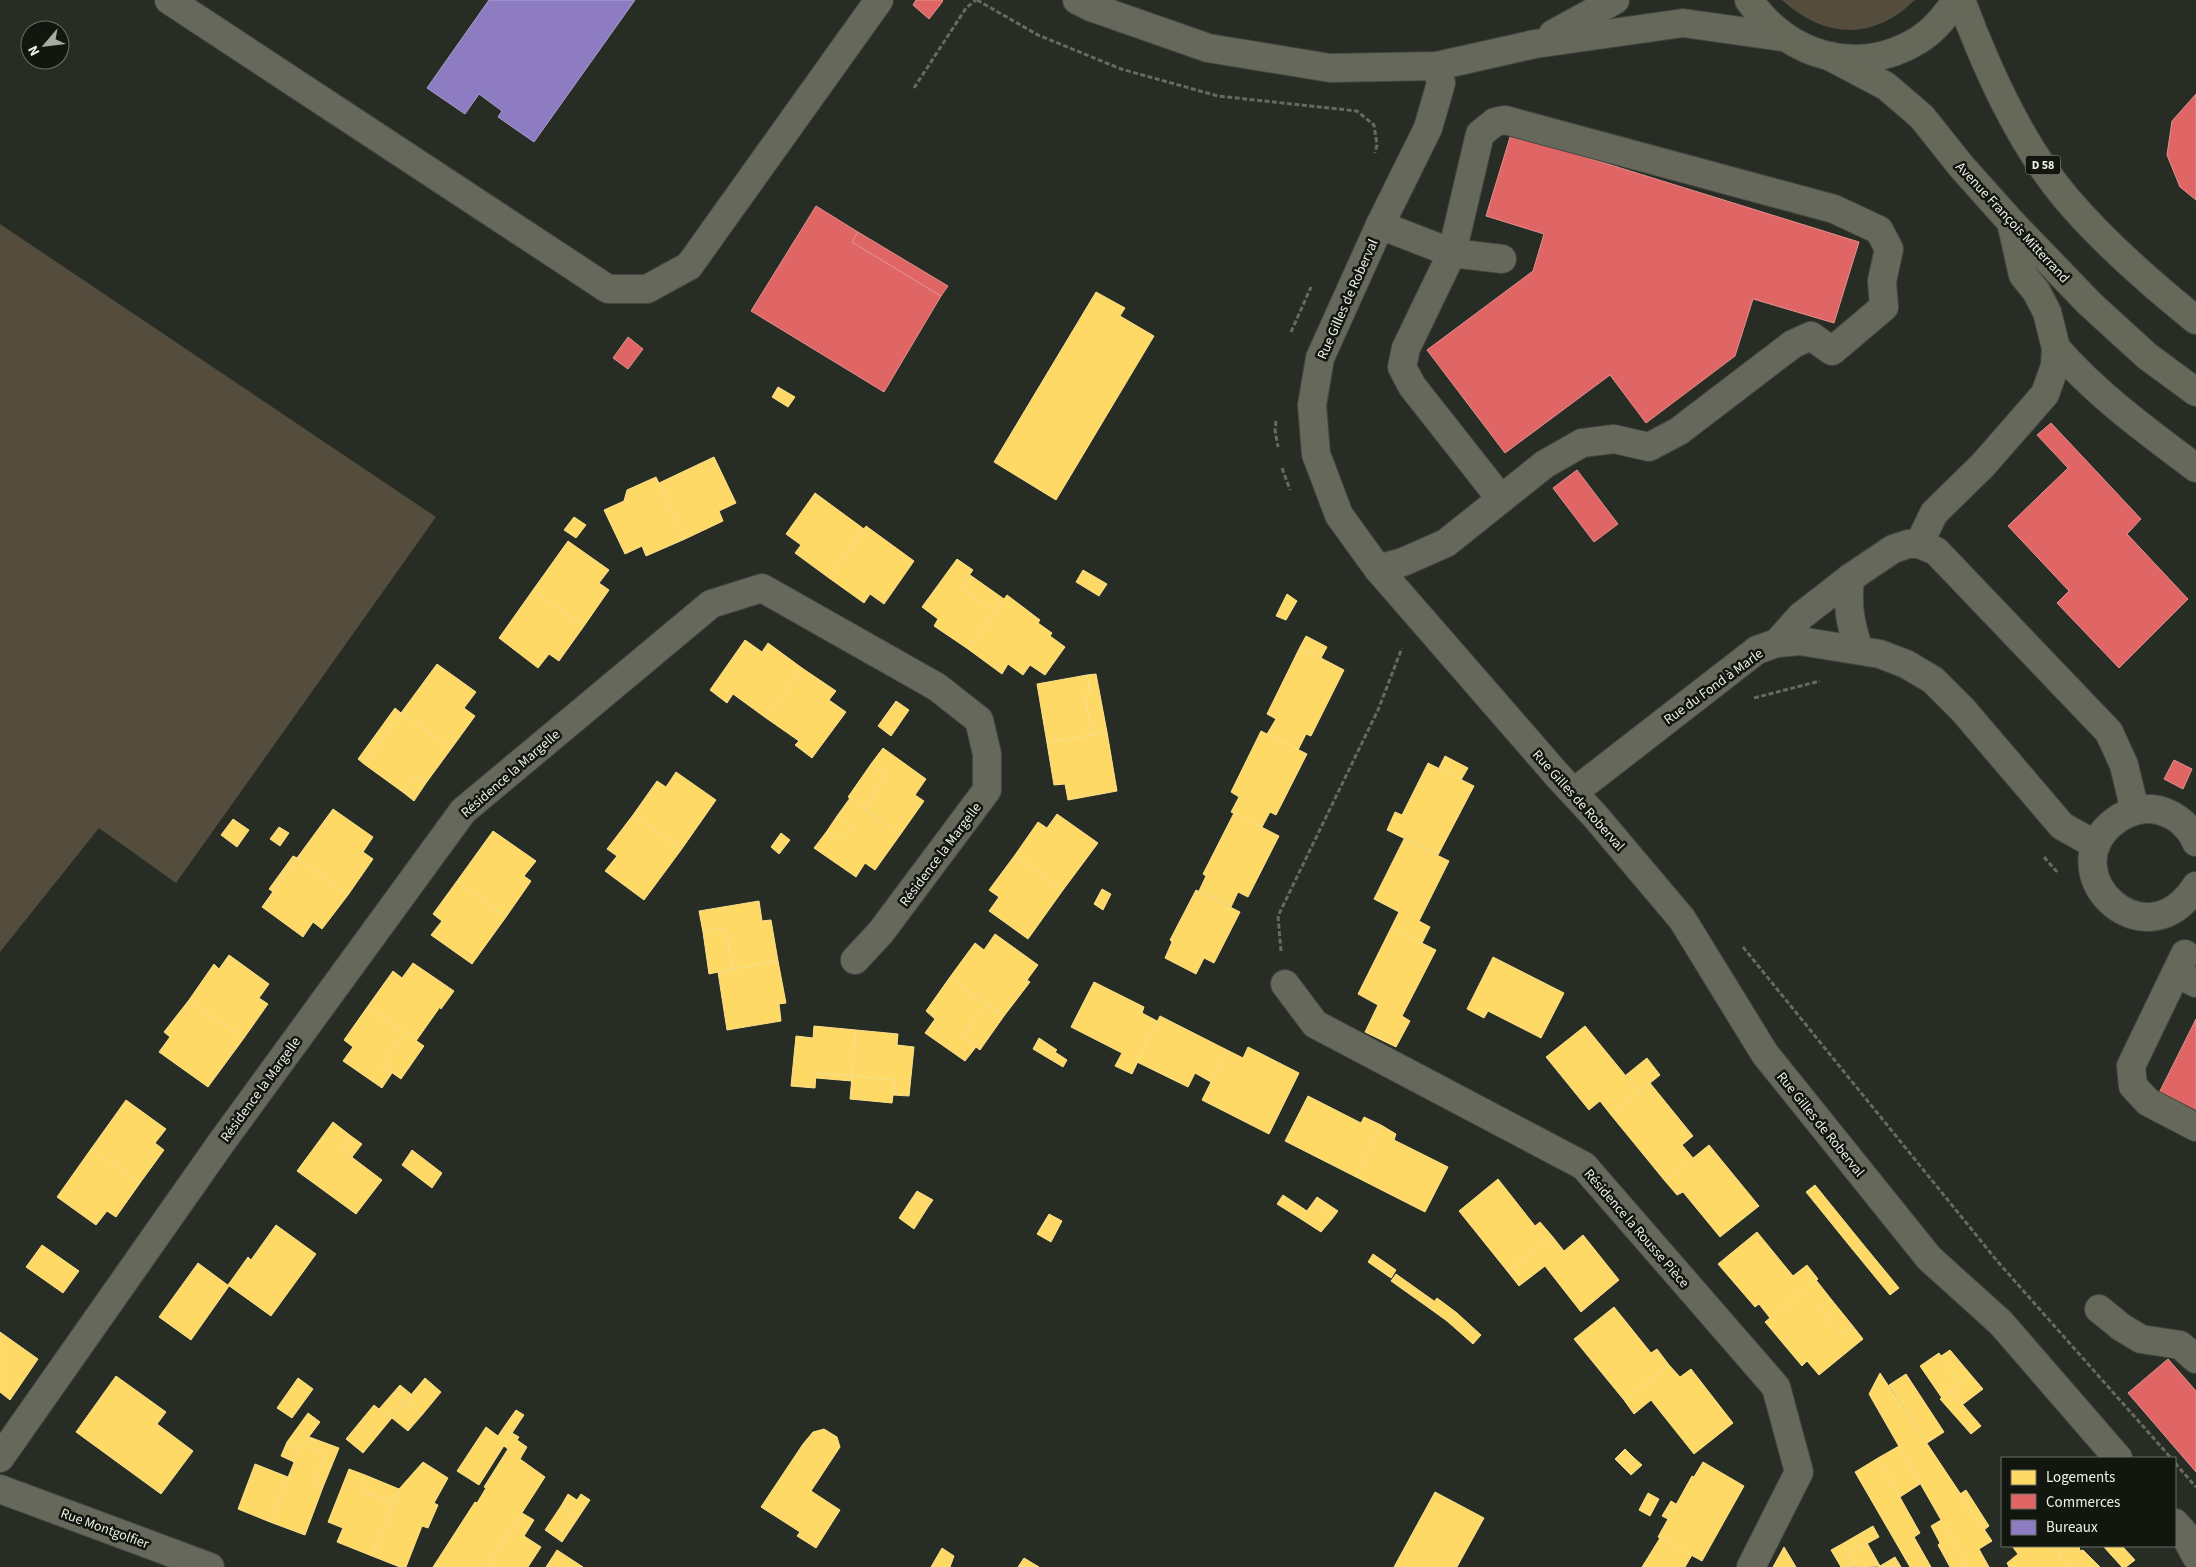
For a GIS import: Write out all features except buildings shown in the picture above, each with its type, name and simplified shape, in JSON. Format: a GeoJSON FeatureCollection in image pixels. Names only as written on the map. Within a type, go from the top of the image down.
{"type":"FeatureCollection","features":[{"type":"Feature","properties":{"kind":"main road"},"geometry":{"type":"LineString","coordinates":[[1749,0],[1758,13],[1783,37],[1805,49],[1829,56],[1860,58],[1889,53],[1917,41],[1941,21],[1959,0]]}},
{"type":"Feature","properties":{"kind":"main road","name":"D 58"},"geometry":{"type":"LineString","coordinates":[[1959,0],[1990,72],[2021,134],[2065,197],[2112,246],[2196,320]]}},
{"type":"Feature","properties":{"kind":"main road","name":"Avenue François Mitterrand"},"geometry":{"type":"LineString","coordinates":[[1829,56],[1886,86],[1922,117],[1961,166],[2011,222],[2090,304],[2147,356],[2196,392]]}},
{"type":"Feature","properties":{"kind":"main road"},"geometry":{"type":"LineString","coordinates":[[2011,222],[2023,275],[2036,291],[2047,312],[2056,348]]}},
{"type":"Feature","properties":{"kind":"street"},"geometry":{"type":"LineString","coordinates":[[169,0],[608,288],[647,289],[689,266],[879,0]]}},
{"type":"Feature","properties":{"kind":"street"},"geometry":{"type":"LineString","coordinates":[[1077,0],[1091,7],[1208,48],[1330,68],[1437,66],[1535,44],[1683,22],[1783,37]]}},
{"type":"Feature","properties":{"kind":"street"},"geometry":{"type":"LineString","coordinates":[[1535,44],[1615,0]]}},
{"type":"Feature","properties":{"kind":"street","name":"Rue Gilles de Roberval"},"geometry":{"type":"LineString","coordinates":[[1437,66],[1441,83],[1428,128],[1380,225],[1320,358],[1312,405],[1316,454],[1338,515],[1378,569],[1574,792],[1682,919],[1765,1054],[1929,1258],[2001,1322],[2117,1457]]}},
{"type":"Feature","properties":{"kind":"street"},"geometry":{"type":"LineString","coordinates":[[1378,569],[1403,562],[1446,543],[1545,464],[1582,443],[1614,439],[1649,447],[1672,435],[1793,344],[1811,336],[1832,351],[1884,307],[1882,281],[1889,249],[1879,230],[1834,209],[1505,120],[1495,122],[1480,134],[1452,253],[1406,348],[1402,367],[1412,386],[1501,499]]}},
{"type":"Feature","properties":{"kind":"street"},"geometry":{"type":"LineString","coordinates":[[1380,225],[1452,253],[1502,259]]}},
{"type":"Feature","properties":{"kind":"street"},"geometry":{"type":"LineString","coordinates":[[2056,348],[2080,376],[2196,468]]}},
{"type":"Feature","properties":{"kind":"street"},"geometry":{"type":"LineString","coordinates":[[1919,544],[1934,513],[1982,465],[2045,394],[2055,366],[2056,348]]}},
{"type":"Feature","properties":{"kind":"street"},"geometry":{"type":"LineString","coordinates":[[1777,643],[1801,616],[1850,578],[1893,549],[1908,544],[1919,544],[1936,551],[2109,732],[2124,765],[2134,811]]}},
{"type":"Feature","properties":{"kind":"street"},"geometry":{"type":"LineString","coordinates":[[1850,578],[1848,603],[1850,623],[1859,650]]}},
{"type":"Feature","properties":{"kind":"street","name":"Résidence la Margelle"},"geometry":{"type":"LineString","coordinates":[[0,1458],[220,1143],[463,811],[711,604],[762,588],[937,687],[979,720],[987,754],[987,790],[882,932],[855,960]]}},
{"type":"Feature","properties":{"kind":"street","name":"Rue du Fond à Marle"},"geometry":{"type":"LineString","coordinates":[[1574,792],[1757,650],[1777,643],[1800,641],[1880,654],[1906,664],[1933,680],[1963,710],[2062,826],[2096,846]]}},
{"type":"Feature","properties":{"kind":"street"},"geometry":{"type":"LineString","coordinates":[[2196,842],[2183,822],[2168,813],[2152,809],[2134,811],[2118,818],[2105,830],[2096,846],[2093,863],[2095,879],[2103,894],[2114,906],[2128,914],[2144,918],[2161,916],[2188,899],[2196,886]]}},
{"type":"Feature","properties":{"kind":"street"},"geometry":{"type":"LineString","coordinates":[[2185,970],[2131,1066],[2133,1086],[2148,1102],[2196,1127]]}},
{"type":"Feature","properties":{"kind":"street","name":"Résidence la Rousse Pièce"},"geometry":{"type":"LineString","coordinates":[[1285,984],[1315,1024],[1584,1166],[1776,1388],[1799,1472],[1750,1567]]}},
{"type":"Feature","properties":{"kind":"street"},"geometry":{"type":"LineString","coordinates":[[2099,1309],[2121,1327],[2141,1339],[2180,1345],[2196,1359]]}},
{"type":"Feature","properties":{"kind":"street","name":"Rue Montgolfier"},"geometry":{"type":"LineString","coordinates":[[0,1489],[210,1567]]}},
{"type":"Feature","properties":{"kind":"street"},"geometry":{"type":"LineString","coordinates":[[2176,1524],[2183,1532],[2196,1556]]}},
{"type":"Feature","properties":{"kind":"path"},"geometry":{"type":"LineString","coordinates":[[914,88],[966,8],[976,0],[1038,34],[1121,69],[1218,96],[1326,109]]}},
{"type":"Feature","properties":{"kind":"path"},"geometry":{"type":"LineString","coordinates":[[1285,984],[1278,916],[1378,710],[1405,640]]}},
{"type":"Feature","properties":{"kind":"path"},"geometry":{"type":"LineString","coordinates":[[1747,700],[1829,678]]}},
{"type":"Feature","properties":{"kind":"path"},"geometry":{"type":"LineString","coordinates":[[2040,852],[2059,875]]}},
{"type":"Feature","properties":{"kind":"path"},"geometry":{"type":"LineString","coordinates":[[2176,1464],[2196,1487]]}},
{"type":"Feature","properties":{"kind":"shaded area"},"geometry":{"type":"Polygon","coordinates":[[[1782,0],[1915,0],[1883,23],[1849,30],[1832,28],[1815,22],[1798,13],[1782,0]]]}},
{"type":"Feature","properties":{"kind":"shaded area"},"geometry":{"type":"Polygon","coordinates":[[[0,224],[436,517],[176,883],[99,828],[0,952],[0,224]]]}}]}
